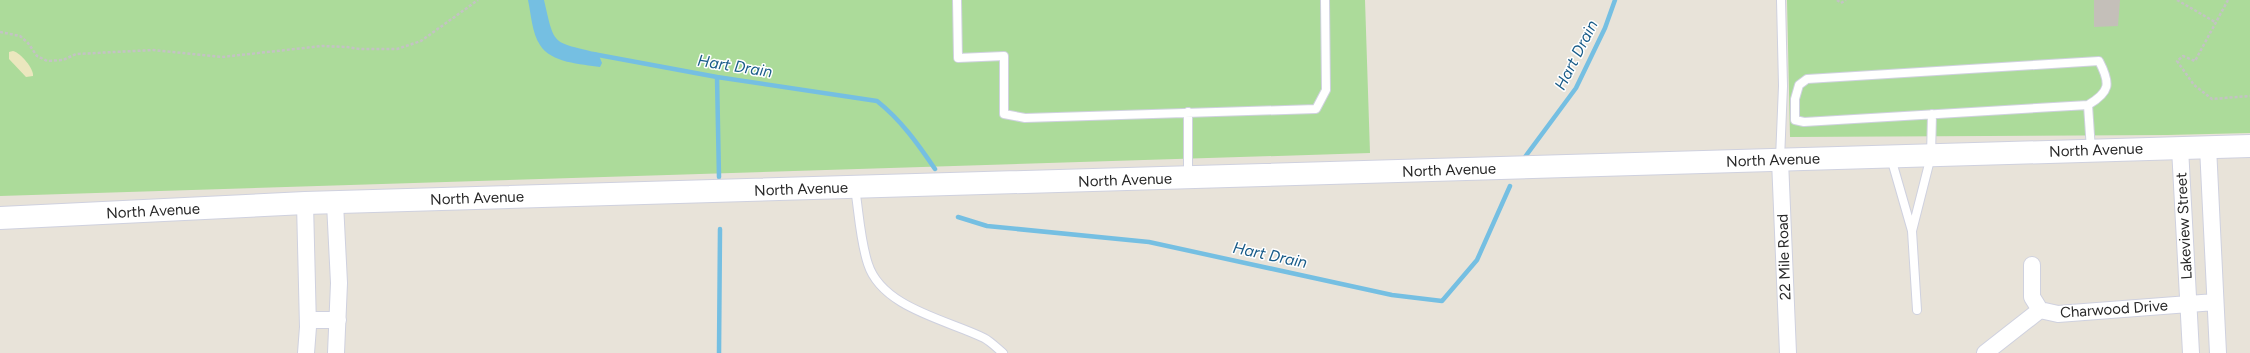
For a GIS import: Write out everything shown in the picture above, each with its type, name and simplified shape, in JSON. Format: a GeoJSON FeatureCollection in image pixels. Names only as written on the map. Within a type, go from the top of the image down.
{"type":"FeatureCollection","features":[{"type":"Feature","properties":{"kind":"street","name":"North Avenue"},"geometry":{"type":"LineString","coordinates":[[0,218],[335,202],[2250,146]]}},
{"type":"Feature","properties":{"kind":"street","name":"Lakeview Street"},"geometry":{"type":"LineString","coordinates":[[2208,147],[2218,353]]}},
{"type":"Feature","properties":{"kind":"street","name":"Lakeview Street"},"geometry":{"type":"LineString","coordinates":[[2180,148],[2191,353]]}},
{"type":"Feature","properties":{"kind":"street","name":"22 Mile Road"},"geometry":{"type":"LineString","coordinates":[[1780,160],[1788,353]]}},
{"type":"Feature","properties":{"kind":"street"},"geometry":{"type":"LineString","coordinates":[[335,202],[338,320],[336,353]]}},
{"type":"Feature","properties":{"kind":"street"},"geometry":{"type":"LineString","coordinates":[[304,203],[308,320],[306,353]]}},
{"type":"Feature","properties":{"kind":"street","name":"Charwood Drive"},"geometry":{"type":"LineString","coordinates":[[2032,265],[2032,297],[2040,310],[2058,314],[2188,304]]}},
{"type":"Feature","properties":{"kind":"street"},"geometry":{"type":"LineString","coordinates":[[2188,304],[2215,302]]}},
{"type":"Feature","properties":{"kind":"street","name":"Charwood Drive"},"geometry":{"type":"LineString","coordinates":[[1985,353],[2040,310]]}},
{"type":"Feature","properties":{"kind":"street"},"geometry":{"type":"LineString","coordinates":[[308,320],[338,320]]}},
{"type":"Feature","properties":{"kind":"lane"},"geometry":{"type":"LineString","coordinates":[[957,0],[958,58],[1004,56],[1004,114],[1025,118],[1316,109],[1326,90],[1325,0]]}},
{"type":"Feature","properties":{"kind":"lane"},"geometry":{"type":"LineString","coordinates":[[1780,160],[1783,86],[1781,0]]}},
{"type":"Feature","properties":{"kind":"lane"},"geometry":{"type":"LineString","coordinates":[[2099,61],[2105,72],[2106,89],[2102,97],[2088,105],[1804,122],[1795,120],[1794,113],[1799,85],[1807,79],[2099,61]]}},
{"type":"Feature","properties":{"kind":"lane"},"geometry":{"type":"LineString","coordinates":[[2088,105],[2091,151]]}},
{"type":"Feature","properties":{"kind":"lane"},"geometry":{"type":"LineString","coordinates":[[1188,112],[1188,178]]}},
{"type":"Feature","properties":{"kind":"lane"},"geometry":{"type":"LineString","coordinates":[[1912,232],[1932,156],[1932,114]]}},
{"type":"Feature","properties":{"kind":"lane"},"geometry":{"type":"LineString","coordinates":[[1890,157],[1912,232],[1917,310]]}},
{"type":"Feature","properties":{"kind":"lane"},"geometry":{"type":"LineString","coordinates":[[854,188],[868,264],[874,278],[896,299],[926,316],[984,338],[1003,353]]}},
{"type":"Feature","properties":{"kind":"path"},"geometry":{"type":"LineString","coordinates":[[0,32],[20,36],[28,43],[37,56],[47,61],[63,60],[76,54],[153,50],[222,57],[322,46],[347,47],[360,50],[397,49],[422,40],[478,0]]}},
{"type":"Feature","properties":{"kind":"path"},"geometry":{"type":"LineString","coordinates":[[1838,0],[1841,3],[1846,0]]}},
{"type":"Feature","properties":{"kind":"path"},"geometry":{"type":"LineString","coordinates":[[2177,0],[2215,22]]}},
{"type":"Feature","properties":{"kind":"path"},"geometry":{"type":"LineString","coordinates":[[2228,0],[2195,61],[2183,56],[2177,61],[2194,85],[2212,99],[2250,96]]}},
{"type":"Feature","properties":{"kind":"green space"},"geometry":{"type":"Polygon","coordinates":[[[0,0],[1365,0],[1370,153],[0,196],[0,0]]]}},
{"type":"Feature","properties":{"kind":"green space"},"geometry":{"type":"Polygon","coordinates":[[[1787,0],[2250,0],[2250,133],[2167,135],[1790,137],[1787,0]]]}},
{"type":"Feature","properties":{"kind":"sand"},"geometry":{"type":"Polygon","coordinates":[[[13,51],[20,55],[26,62],[33,73],[33,76],[26,77],[9,59],[9,52],[13,51]]]}},
{"type":"Feature","properties":{"kind":"water"},"geometry":{"type":"Polygon","coordinates":[[[528,0],[544,0],[551,27],[558,40],[564,44],[598,53],[602,63],[600,67],[567,62],[551,56],[545,51],[535,35],[528,0]]]}},
{"type":"Feature","properties":{"kind":"building"},"geometry":{"type":"Polygon","coordinates":[[[2094,0],[2120,0],[2118,26],[2094,27],[2094,0]]]}},
{"type":"Feature","properties":{"kind":"waterway","name":"Hart Drain"},"geometry":{"type":"LineString","coordinates":[[1525,157],[1576,88],[1605,28],[1615,0]]}},
{"type":"Feature","properties":{"kind":"waterway","name":"Hart Drain"},"geometry":{"type":"LineString","coordinates":[[593,54],[717,77],[877,101],[901,124],[935,169]]}},
{"type":"Feature","properties":{"kind":"waterway"},"geometry":{"type":"LineString","coordinates":[[717,77],[719,177]]}},
{"type":"Feature","properties":{"kind":"waterway","name":"Hart Drain"},"geometry":{"type":"LineString","coordinates":[[958,217],[987,226],[1149,242],[1392,295],[1442,301],[1477,260],[1510,186]]}},
{"type":"Feature","properties":{"kind":"waterway"},"geometry":{"type":"LineString","coordinates":[[719,353],[720,229]]}}]}
